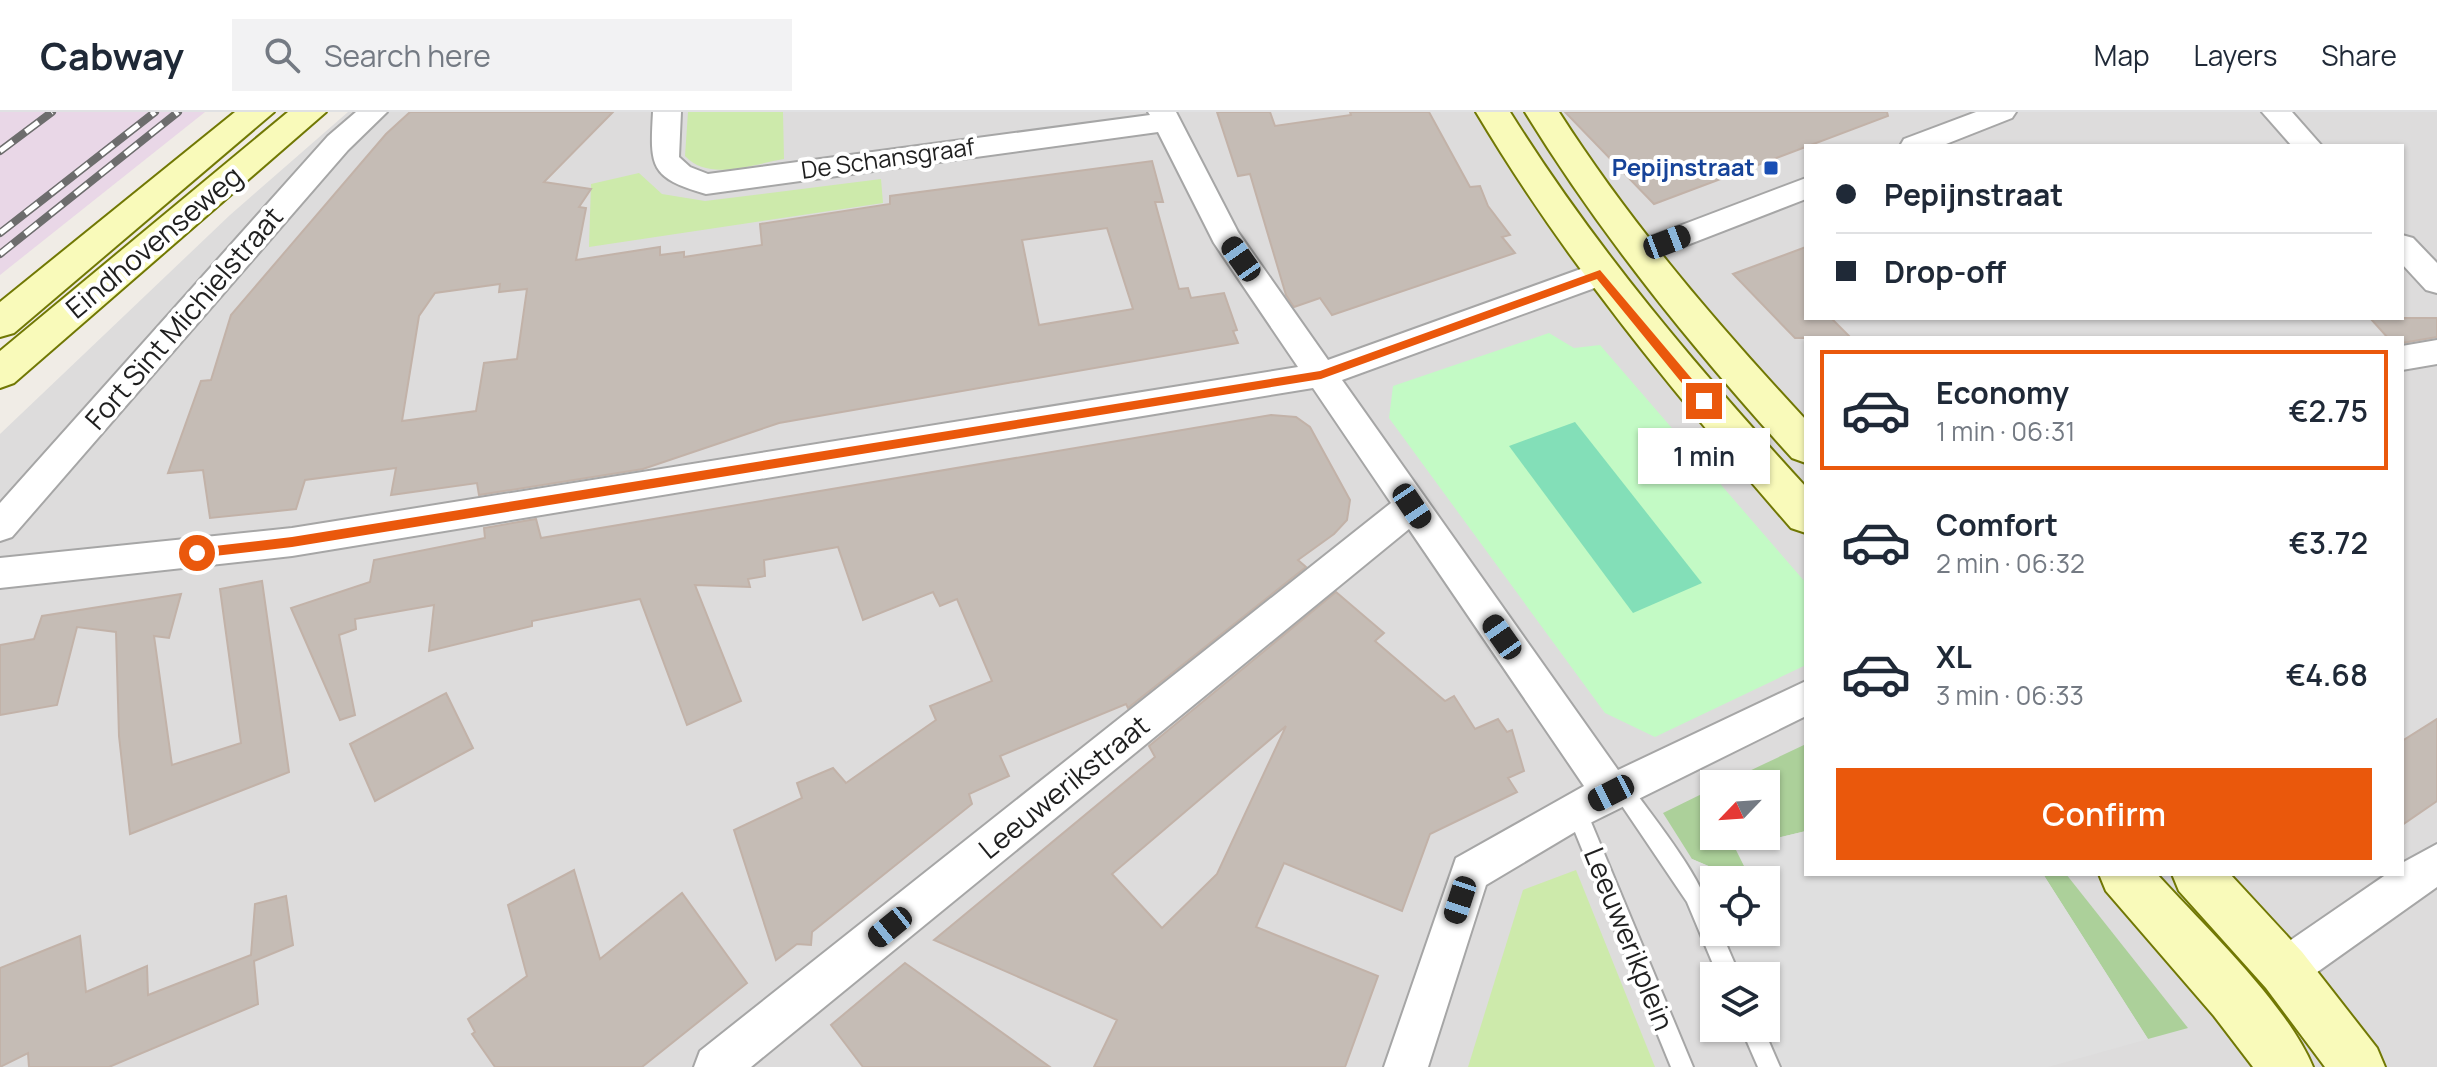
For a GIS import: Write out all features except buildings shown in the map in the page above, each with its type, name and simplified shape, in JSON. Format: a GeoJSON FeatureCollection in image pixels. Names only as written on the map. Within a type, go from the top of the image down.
{"type":"FeatureCollection","features":[{"type":"Feature","properties":{"kind":"street","name":"Eindhovenseweg"},"geometry":{"type":"LineString","coordinates":[[0,323],[257,112]]}},
{"type":"Feature","properties":{"kind":"street","name":"Eindhovenseweg"},"geometry":{"type":"LineString","coordinates":[[0,373],[309,112]]}},
{"type":"Feature","properties":{"kind":"street","name":"Fort Sint Michielstraat"},"geometry":{"type":"LineString","coordinates":[[0,527],[338,143],[373,112]]}},
{"type":"Feature","properties":{"kind":"street","name":"De Schansgraaf"},"geometry":{"type":"LineString","coordinates":[[667,112],[665,159],[680,174],[706,184],[1163,117]]}},
{"type":"Feature","properties":{"kind":"street"},"geometry":{"type":"LineString","coordinates":[[1493,112],[1526,169],[1600,274],[1683,378],[1804,514]]}},
{"type":"Feature","properties":{"kind":"street"},"geometry":{"type":"LineString","coordinates":[[1542,112],[1571,160],[1640,252],[1727,362],[1804,445]]}},
{"type":"Feature","properties":{"kind":"street"},"geometry":{"type":"LineString","coordinates":[[1919,144],[2002,112]]}},
{"type":"Feature","properties":{"kind":"street"},"geometry":{"type":"LineString","coordinates":[[2276,112],[2306,144]]}},
{"type":"Feature","properties":{"kind":"street"},"geometry":{"type":"LineString","coordinates":[[1163,117],[1225,236],[1412,506],[1603,797]]}},
{"type":"Feature","properties":{"kind":"street"},"geometry":{"type":"LineString","coordinates":[[0,573],[292,542],[1321,375],[1600,274],[1640,252],[1804,189]]}},
{"type":"Feature","properties":{"kind":"street"},"geometry":{"type":"LineString","coordinates":[[2404,247],[2437,282]]}},
{"type":"Feature","properties":{"kind":"street"},"geometry":{"type":"LineString","coordinates":[[2404,358],[2437,352]]}},
{"type":"Feature","properties":{"kind":"street","name":"Leeuwerikstraat"},"geometry":{"type":"LineString","coordinates":[[716,1067],[1412,506]]}},
{"type":"Feature","properties":{"kind":"street"},"geometry":{"type":"LineString","coordinates":[[1406,1067],[1470,872],[1603,797],[1804,699]]}},
{"type":"Feature","properties":{"kind":"street"},"geometry":{"type":"LineString","coordinates":[[2284,970],[2437,863]]}},
{"type":"Feature","properties":{"kind":"street"},"geometry":{"type":"LineString","coordinates":[[2126,876],[2233,997],[2286,1067]]}},
{"type":"Feature","properties":{"kind":"street"},"geometry":{"type":"LineString","coordinates":[[2199,876],[2284,970],[2358,1067]]}},
{"type":"Feature","properties":{"kind":"lane"},"geometry":{"type":"LineString","coordinates":[[1603,797],[1694,895],[1723,962]]}},
{"type":"Feature","properties":{"kind":"lane","name":"Leeuwerikplein"},"geometry":{"type":"LineString","coordinates":[[1603,797],[1682,1067]]}},
{"type":"Feature","properties":{"kind":"lane"},"geometry":{"type":"LineString","coordinates":[[1758,1042],[1769,1067]]}},
{"type":"Feature","properties":{"kind":"shaded area"},"geometry":{"type":"Polygon","coordinates":[[[0,112],[205,112],[0,275],[0,112]]]}},
{"type":"Feature","properties":{"kind":"shaded area"},"geometry":{"type":"Polygon","coordinates":[[[348,112],[2437,112],[2437,1067],[0,1067],[0,434],[230,215],[348,112]]]}},
{"type":"Feature","properties":{"kind":"shaded area"},"geometry":{"type":"Polygon","coordinates":[[[1804,831],[1804,876],[2044,876],[2148,1039],[2048,1067],[1758,1067],[1747,1042],[1780,1042],[1780,962],[1711,962],[1703,946],[1780,946],[1780,866],[1744,866],[1736,850],[1780,850],[1780,837],[1804,831]]]}},
{"type":"Feature","properties":{"kind":"shaded area"},"geometry":{"type":"Polygon","coordinates":[[[1692,859],[1708,866],[1700,866],[1700,938],[1671,874],[1692,859]]]}},
{"type":"Feature","properties":{"kind":"green space"},"geometry":{"type":"Polygon","coordinates":[[[688,112],[783,112],[784,159],[719,170],[695,164],[685,156],[688,112]]]}},
{"type":"Feature","properties":{"kind":"green space"},"geometry":{"type":"Polygon","coordinates":[[[639,173],[662,194],[705,201],[881,179],[883,203],[589,247],[591,184],[639,173]]]}},
{"type":"Feature","properties":{"kind":"green space"},"geometry":{"type":"Polygon","coordinates":[[[1549,333],[1574,348],[1600,345],[1804,581],[1804,666],[1655,737],[1605,713],[1389,418],[1393,386],[1549,333]]]}},
{"type":"Feature","properties":{"kind":"green space"},"geometry":{"type":"Polygon","coordinates":[[[1575,422],[1702,583],[1633,613],[1509,446],[1575,422]]]}},
{"type":"Feature","properties":{"kind":"green space"},"geometry":{"type":"Polygon","coordinates":[[[1804,745],[1804,831],[1780,837],[1780,770],[1751,770],[1804,745]]]}},
{"type":"Feature","properties":{"kind":"green space"},"geometry":{"type":"Polygon","coordinates":[[[1700,795],[1700,850],[1737,850],[1744,866],[1708,866],[1692,859],[1663,813],[1700,795]]]}},
{"type":"Feature","properties":{"kind":"green space"},"geometry":{"type":"Polygon","coordinates":[[[1576,870],[1655,1067],[1468,1067],[1523,890],[1576,870]]]}},
{"type":"Feature","properties":{"kind":"green space"},"geometry":{"type":"Polygon","coordinates":[[[2044,876],[2068,876],[2188,1028],[2148,1039],[2044,876]]]}},
{"type":"Feature","properties":{"kind":"railway"},"geometry":{"type":"LineString","coordinates":[[0,151],[52,112]]}},
{"type":"Feature","properties":{"kind":"railway"},"geometry":{"type":"LineString","coordinates":[[0,233],[155,112]]}},
{"type":"Feature","properties":{"kind":"railway"},"geometry":{"type":"LineString","coordinates":[[0,254],[178,112]]}},
{"type":"Feature","properties":{"kind":"place","name":"Pepijnstraat"},"geometry":{"type":"Point","coordinates":[1771,168]}},
{"type":"Feature","properties":{"kind":"route"},"geometry":{"type":"LineString","coordinates":[[197,553],[292,542],[1321,375],[1600,274],[1704,401]]}}]}
